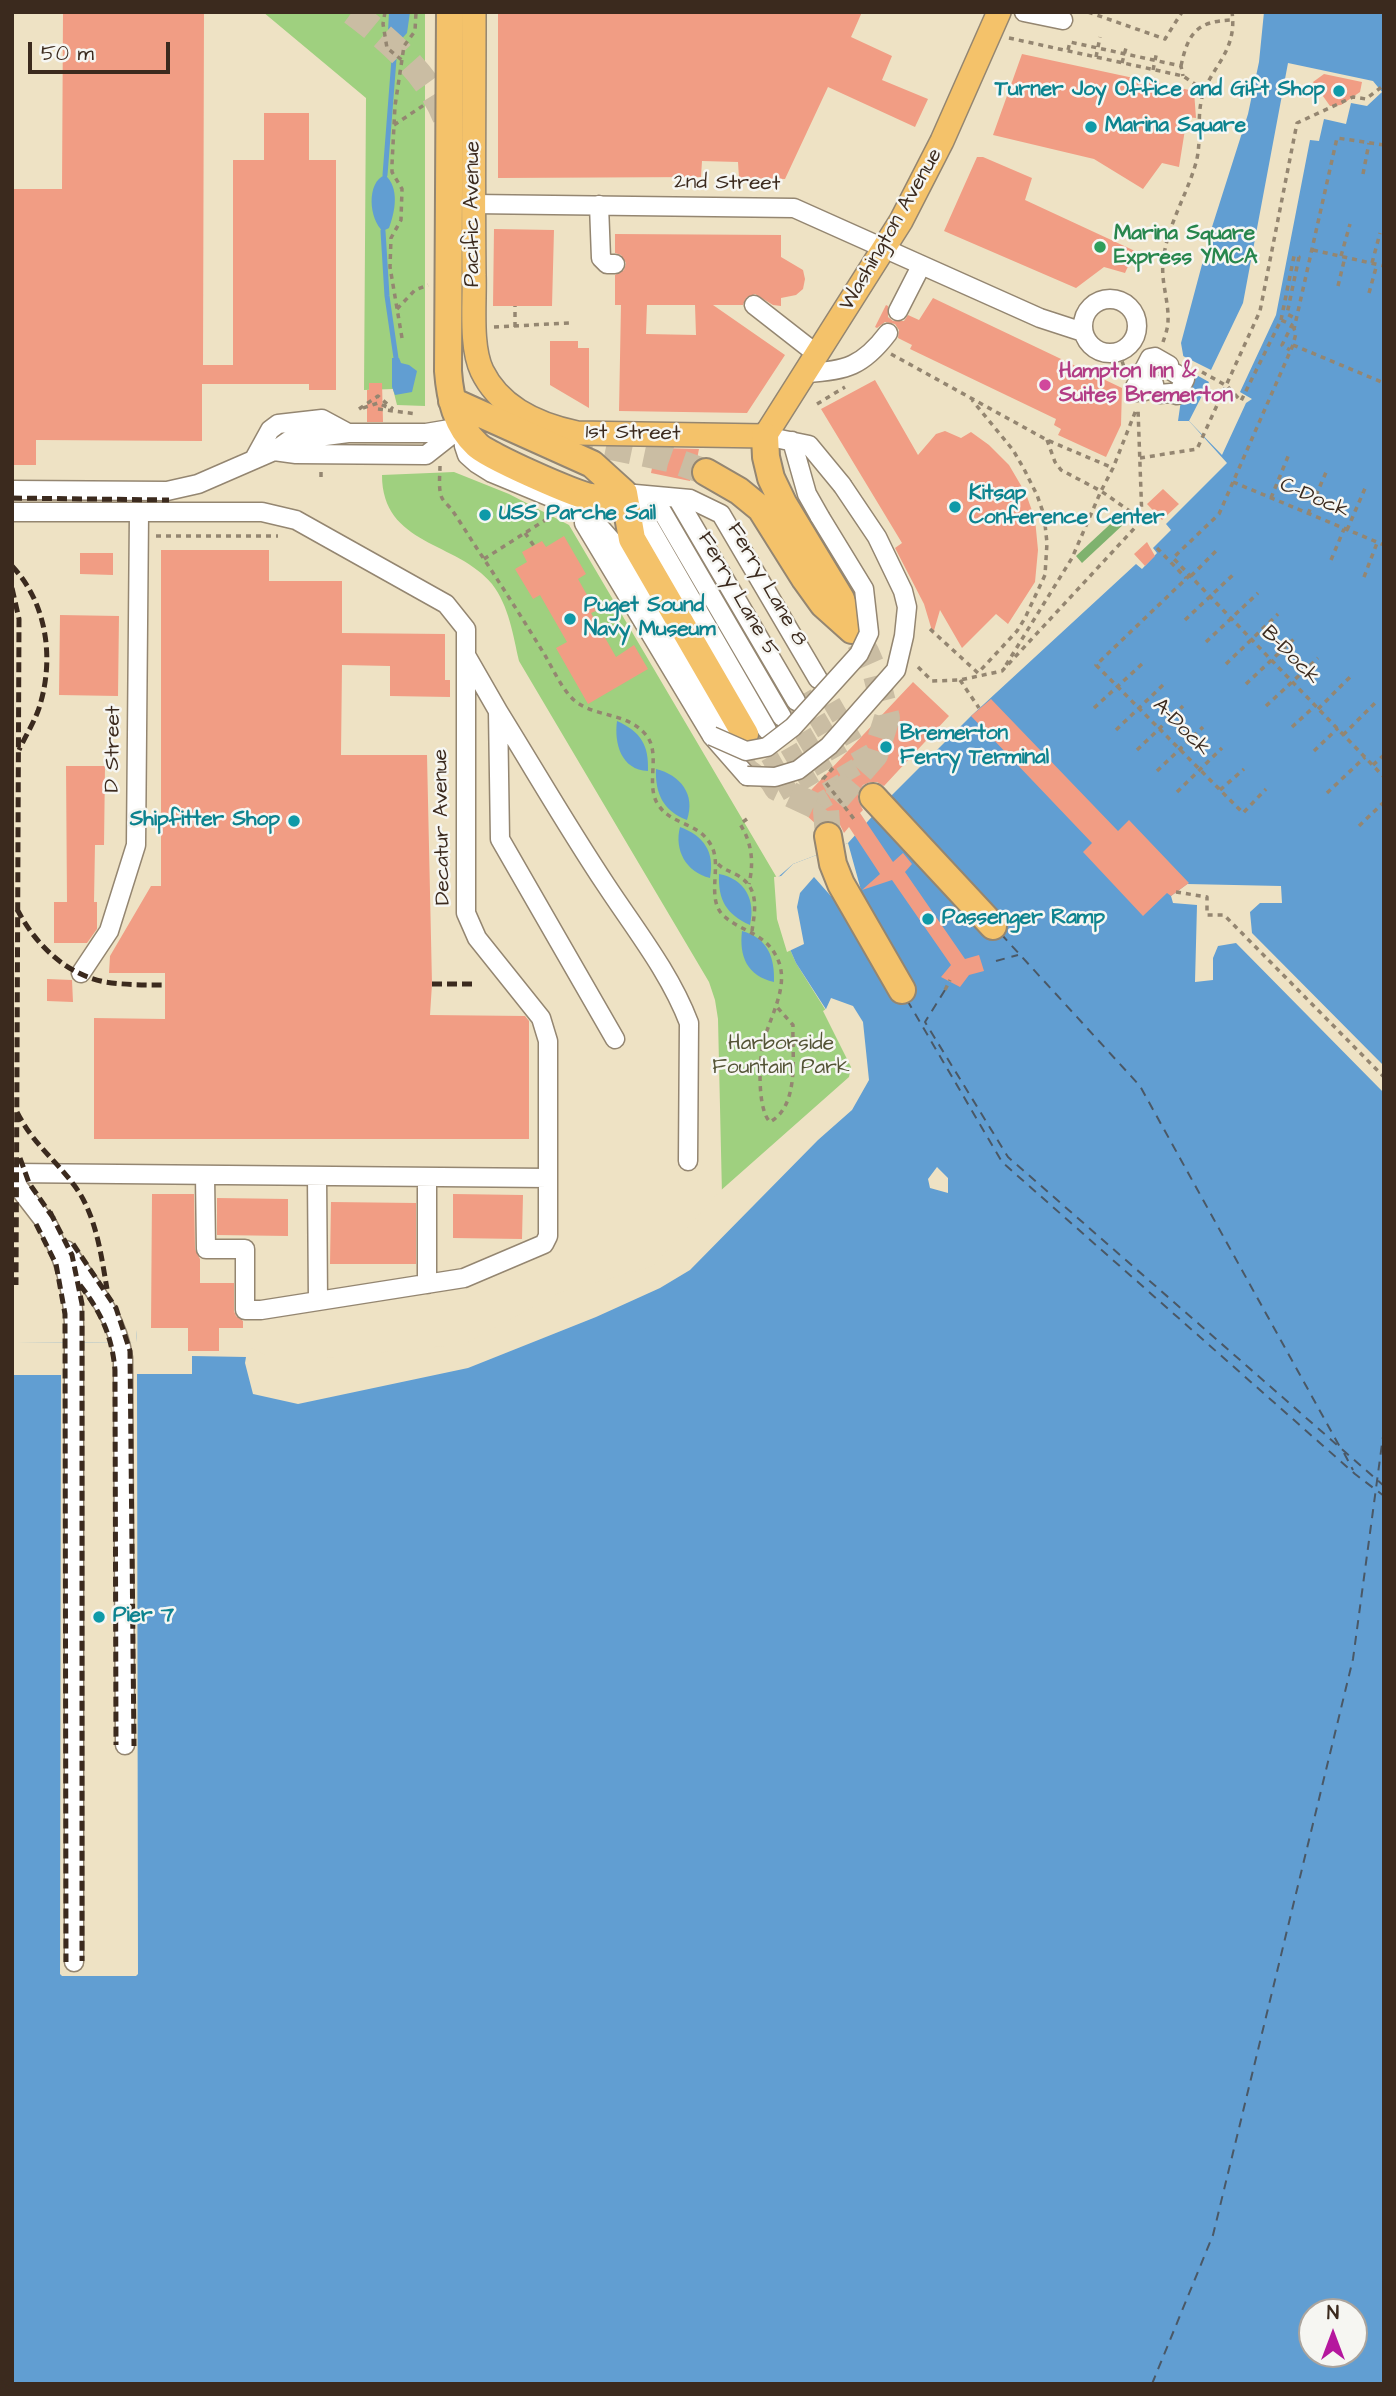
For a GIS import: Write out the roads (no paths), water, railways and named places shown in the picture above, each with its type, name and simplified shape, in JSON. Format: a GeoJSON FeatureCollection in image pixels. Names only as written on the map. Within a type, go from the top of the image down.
{"type":"FeatureCollection","features":[{"type":"Feature","properties":{"kind":"highway","name":"Pacific Avenue"},"geometry":{"type":"LineString","coordinates":[[450,12],[448,371],[452,401],[485,418]]}},
{"type":"Feature","properties":{"kind":"highway"},"geometry":{"type":"LineString","coordinates":[[485,418],[478,446],[505,462],[590,497],[663,500]]}},
{"type":"Feature","properties":{"kind":"highway"},"geometry":{"type":"LineString","coordinates":[[706,472],[740,491],[761,509],[823,604],[852,630],[841,599],[783,503],[771,478],[765,436]]}},
{"type":"Feature","properties":{"kind":"highway"},"geometry":{"type":"LineString","coordinates":[[663,500],[632,539],[773,714]]}},
{"type":"Feature","properties":{"kind":"highway"},"geometry":{"type":"LineString","coordinates":[[873,797],[993,926]]}},
{"type":"Feature","properties":{"kind":"highway"},"geometry":{"type":"LineString","coordinates":[[828,836],[833,864],[841,884],[902,990]]}},
{"type":"Feature","properties":{"kind":"main road","name":"Pacific Avenue"},"geometry":{"type":"LineString","coordinates":[[474,12],[473,204],[477,358],[494,389],[485,418]]}},
{"type":"Feature","properties":{"kind":"main road","name":"Washington Avenue"},"geometry":{"type":"LineString","coordinates":[[765,436],[884,250],[942,141],[999,12]]}},
{"type":"Feature","properties":{"kind":"main road","name":"1st Street"},"geometry":{"type":"LineString","coordinates":[[485,418],[533,420],[556,429],[577,433],[765,436]]}},
{"type":"Feature","properties":{"kind":"street"},"geometry":{"type":"LineString","coordinates":[[1024,12],[1063,20]]}},
{"type":"Feature","properties":{"kind":"street","name":"2nd Street"},"geometry":{"type":"LineString","coordinates":[[473,204],[794,208],[1040,318],[1084,323]]}},
{"type":"Feature","properties":{"kind":"street"},"geometry":{"type":"LineString","coordinates":[[598,205],[601,258],[607,264],[615,264]]}},
{"type":"Feature","properties":{"kind":"street"},"geometry":{"type":"LineString","coordinates":[[898,311],[921,266]]}},
{"type":"Feature","properties":{"kind":"street","name":"2nd Street"},"geometry":{"type":"LineString","coordinates":[[1106,300],[1123,303],[1130,308],[1137,324],[1132,341],[1119,352],[1100,352],[1086,340],[1084,323],[1098,302],[1106,300]]}},
{"type":"Feature","properties":{"kind":"street"},"geometry":{"type":"LineString","coordinates":[[754,305],[812,364],[836,372],[863,360],[888,333]]}},
{"type":"Feature","properties":{"kind":"street"},"geometry":{"type":"LineString","coordinates":[[12,490],[167,491],[198,484],[274,451],[288,441],[348,433],[426,433],[485,418]]}},
{"type":"Feature","properties":{"kind":"street"},"geometry":{"type":"LineString","coordinates":[[274,451],[296,454],[426,455],[485,418]]}},
{"type":"Feature","properties":{"kind":"street"},"geometry":{"type":"LineString","coordinates":[[485,418],[464,446],[467,455],[492,472],[555,499],[634,603],[773,714]]}},
{"type":"Feature","properties":{"kind":"street"},"geometry":{"type":"LineString","coordinates":[[254,459],[270,430],[278,424],[322,419],[348,433]]}},
{"type":"Feature","properties":{"kind":"street"},"geometry":{"type":"LineString","coordinates":[[663,500],[773,714],[747,776],[775,777],[798,770],[829,746],[896,670],[908,607],[904,591],[877,537],[842,485],[809,445],[765,436]]}},
{"type":"Feature","properties":{"kind":"street"},"geometry":{"type":"LineString","coordinates":[[773,714],[746,751],[767,747],[793,727],[859,654],[869,633],[864,589],[807,494],[792,441]]}},
{"type":"Feature","properties":{"kind":"street"},"geometry":{"type":"LineString","coordinates":[[198,484],[198,513]]}},
{"type":"Feature","properties":{"kind":"street"},"geometry":{"type":"LineString","coordinates":[[663,500],[773,714]]}},
{"type":"Feature","properties":{"kind":"street","name":"Ferry Lane 5"},"geometry":{"type":"LineString","coordinates":[[663,500],[773,714]]}},
{"type":"Feature","properties":{"kind":"street","name":"Ferry Lane 8"},"geometry":{"type":"LineString","coordinates":[[663,500],[773,714]]}},
{"type":"Feature","properties":{"kind":"street"},"geometry":{"type":"LineString","coordinates":[[566,511],[597,524],[619,549],[643,586],[773,714]]}},
{"type":"Feature","properties":{"kind":"street","name":"Decatur Avenue"},"geometry":{"type":"LineString","coordinates":[[12,512],[139,519],[198,513],[262,512],[296,520],[446,604],[466,629],[466,913],[477,938],[541,1018],[548,1041],[548,1236],[544,1244],[464,1278],[245,1310],[245,1249],[206,1249],[205,1175]]}},
{"type":"Feature","properties":{"kind":"street","name":"D Street"},"geometry":{"type":"LineString","coordinates":[[81,973],[109,931],[136,845],[139,519]]}},
{"type":"Feature","properties":{"kind":"street"},"geometry":{"type":"LineString","coordinates":[[467,657],[682,1005],[689,1023],[688,1161]]}},
{"type":"Feature","properties":{"kind":"street"},"geometry":{"type":"LineString","coordinates":[[498,711],[500,839],[615,1039]]}},
{"type":"Feature","properties":{"kind":"street"},"geometry":{"type":"LineString","coordinates":[[12,1173],[548,1178]]}},
{"type":"Feature","properties":{"kind":"street"},"geometry":{"type":"LineString","coordinates":[[317,1176],[318,1301]]}},
{"type":"Feature","properties":{"kind":"street"},"geometry":{"type":"LineString","coordinates":[[427,1177],[427,1284]]}},
{"type":"Feature","properties":{"kind":"street"},"geometry":{"type":"LineString","coordinates":[[12,1179],[106,1307],[113,1320],[121,1348],[124,1382],[125,1745]]}},
{"type":"Feature","properties":{"kind":"street"},"geometry":{"type":"LineString","coordinates":[[43,1219],[65,1264],[71,1288],[74,1323],[74,1962]]}},
{"type":"Feature","properties":{"kind":"water"},"geometry":{"type":"Polygon","coordinates":[[[389,12],[410,12],[407,33],[395,46],[388,32],[389,12]]]}},
{"type":"Feature","properties":{"kind":"water"},"geometry":{"type":"Polygon","coordinates":[[[1264,12],[1384,12],[1384,2384],[12,2384],[12,1375],[17,1375],[17,1343],[136,1342],[137,1330],[247,1330],[247,1350],[265,1358],[304,1363],[466,1348],[655,1269],[847,1084],[854,1066],[829,1014],[796,963],[789,947],[777,878],[793,864],[848,843],[971,716],[1136,564],[1142,569],[1157,553],[1153,548],[1171,530],[1166,524],[1227,463],[1189,421],[1178,421],[1181,400],[1188,383],[1181,343],[1212,227],[1248,114],[1259,62],[1264,12]]]}},
{"type":"Feature","properties":{"kind":"water"},"geometry":{"type":"Polygon","coordinates":[[[385,175],[393,187],[395,200],[389,228],[383,231],[378,226],[372,210],[372,193],[379,179],[385,175]]]}},
{"type":"Feature","properties":{"kind":"water"},"geometry":{"type":"Polygon","coordinates":[[[392,358],[399,358],[401,363],[417,371],[412,392],[395,395],[392,387],[392,358]]]}},
{"type":"Feature","properties":{"kind":"water"},"geometry":{"type":"Polygon","coordinates":[[[617,721],[642,740],[647,754],[648,771],[631,766],[621,754],[617,721]]]}},
{"type":"Feature","properties":{"kind":"water"},"geometry":{"type":"Polygon","coordinates":[[[656,769],[672,776],[684,787],[689,802],[687,820],[672,812],[662,800],[657,786],[656,769]]]}},
{"type":"Feature","properties":{"kind":"water"},"geometry":{"type":"Polygon","coordinates":[[[680,827],[696,835],[706,846],[711,860],[710,878],[694,871],[684,859],[679,844],[680,827]]]}},
{"type":"Feature","properties":{"kind":"water"},"geometry":{"type":"Polygon","coordinates":[[[719,874],[736,881],[746,892],[751,907],[750,925],[735,916],[725,905],[720,891],[719,874]]]}},
{"type":"Feature","properties":{"kind":"water"},"geometry":{"type":"Polygon","coordinates":[[[742,931],[758,939],[768,950],[773,965],[774,982],[757,975],[747,964],[742,949],[742,931]]]}},
{"type":"Feature","properties":{"kind":"waterway"},"geometry":{"type":"LineString","coordinates":[[385,175],[395,46]]}},
{"type":"Feature","properties":{"kind":"waterway"},"geometry":{"type":"LineString","coordinates":[[383,231],[387,296],[396,358]]}},
{"type":"Feature","properties":{"kind":"tunnel"},"geometry":{"type":"LineString","coordinates":[[352,12],[411,64],[435,97],[450,132]]}},
{"type":"Feature","properties":{"kind":"tunnel"},"geometry":{"type":"LineString","coordinates":[[461,201],[464,292]]}},
{"type":"Feature","properties":{"kind":"tunnel"},"geometry":{"type":"LineString","coordinates":[[568,438],[669,459],[706,472]]}},
{"type":"Feature","properties":{"kind":"tunnel"},"geometry":{"type":"LineString","coordinates":[[828,836],[826,811],[875,755],[887,718],[876,675],[852,630]]}},
{"type":"Feature","properties":{"kind":"tunnel"},"geometry":{"type":"LineString","coordinates":[[818,679],[867,764]]}},
{"type":"Feature","properties":{"kind":"tunnel"},"geometry":{"type":"LineString","coordinates":[[803,694],[853,779]]}},
{"type":"Feature","properties":{"kind":"tunnel"},"geometry":{"type":"LineString","coordinates":[[789,709],[839,795]]}},
{"type":"Feature","properties":{"kind":"tunnel"},"geometry":{"type":"LineString","coordinates":[[775,724],[826,811]]}},
{"type":"Feature","properties":{"kind":"tunnel"},"geometry":{"type":"LineString","coordinates":[[756,733],[792,796]]}},
{"type":"Feature","properties":{"kind":"tunnel"},"geometry":{"type":"LineString","coordinates":[[745,734],[777,788],[826,811]]}},
{"type":"Feature","properties":{"kind":"tunnel"},"geometry":{"type":"LineString","coordinates":[[732,739],[749,768],[777,788]]}},
{"type":"Feature","properties":{"kind":"railway"},"geometry":{"type":"LineString","coordinates":[[12,498],[169,500]]}},
{"type":"Feature","properties":{"kind":"railway"},"geometry":{"type":"LineString","coordinates":[[12,566],[34,598],[41,616],[47,654],[38,711],[19,750]]}},
{"type":"Feature","properties":{"kind":"railway"},"geometry":{"type":"LineString","coordinates":[[12,588],[19,619],[16,1285]]}},
{"type":"Feature","properties":{"kind":"railway"},"geometry":{"type":"LineString","coordinates":[[17,909],[42,945],[64,965],[77,972],[105,982],[165,985]]}},
{"type":"Feature","properties":{"kind":"railway"},"geometry":{"type":"LineString","coordinates":[[432,984],[472,984]]}},
{"type":"Feature","properties":{"kind":"railway"},"geometry":{"type":"LineString","coordinates":[[17,1112],[30,1133],[74,1185],[88,1209],[107,1289]]}},
{"type":"Feature","properties":{"kind":"railway"},"geometry":{"type":"LineString","coordinates":[[20,1158],[29,1183],[54,1219]]}},
{"type":"Feature","properties":{"kind":"railway"},"geometry":{"type":"LineString","coordinates":[[50,1212],[72,1255],[82,1304],[82,1961]]}},
{"type":"Feature","properties":{"kind":"railway"},"geometry":{"type":"LineString","coordinates":[[36,1224],[56,1264],[65,1314],[66,1962]]}},
{"type":"Feature","properties":{"kind":"railway"},"geometry":{"type":"LineString","coordinates":[[73,1244],[116,1308],[130,1351],[134,1746]]}},
{"type":"Feature","properties":{"kind":"railway"},"geometry":{"type":"LineString","coordinates":[[80,1285],[104,1325],[115,1370],[116,1745]]}},
{"type":"Feature","properties":{"kind":"place","name":"Turner Joy Office and Gift Shop"},"geometry":{"type":"Point","coordinates":[1339,91]}},
{"type":"Feature","properties":{"kind":"place","name":"Marina Square"},"geometry":{"type":"Point","coordinates":[1091,127]}},
{"type":"Feature","properties":{"kind":"place","name":"Marina Square Express YMCA"},"geometry":{"type":"Point","coordinates":[1100,247]}},
{"type":"Feature","properties":{"kind":"place","name":"Hampton Inn & Suites Bremerton"},"geometry":{"type":"Point","coordinates":[1045,385]}},
{"type":"Feature","properties":{"kind":"place","name":"Kitsap Conference Center"},"geometry":{"type":"Point","coordinates":[955,507]}},
{"type":"Feature","properties":{"kind":"place","name":"USS Parche Sail"},"geometry":{"type":"Point","coordinates":[485,515]}},
{"type":"Feature","properties":{"kind":"place","name":"Puget Sound Navy Museum"},"geometry":{"type":"Point","coordinates":[570,619]}},
{"type":"Feature","properties":{"kind":"place","name":"Bremerton Ferry Terminal"},"geometry":{"type":"Point","coordinates":[886,747]}},
{"type":"Feature","properties":{"kind":"place","name":"Shipfitter Shop"},"geometry":{"type":"Point","coordinates":[294,821]}},
{"type":"Feature","properties":{"kind":"place","name":"Passenger Ramp"},"geometry":{"type":"Point","coordinates":[928,919]}},
{"type":"Feature","properties":{"kind":"place","name":"Pier 7"},"geometry":{"type":"Point","coordinates":[99,1617]}},
{"type":"Feature","properties":{"kind":"park label","name":"Harborside Fountain Park"},"geometry":{"type":"Point","coordinates":[781,1057]}}]}
